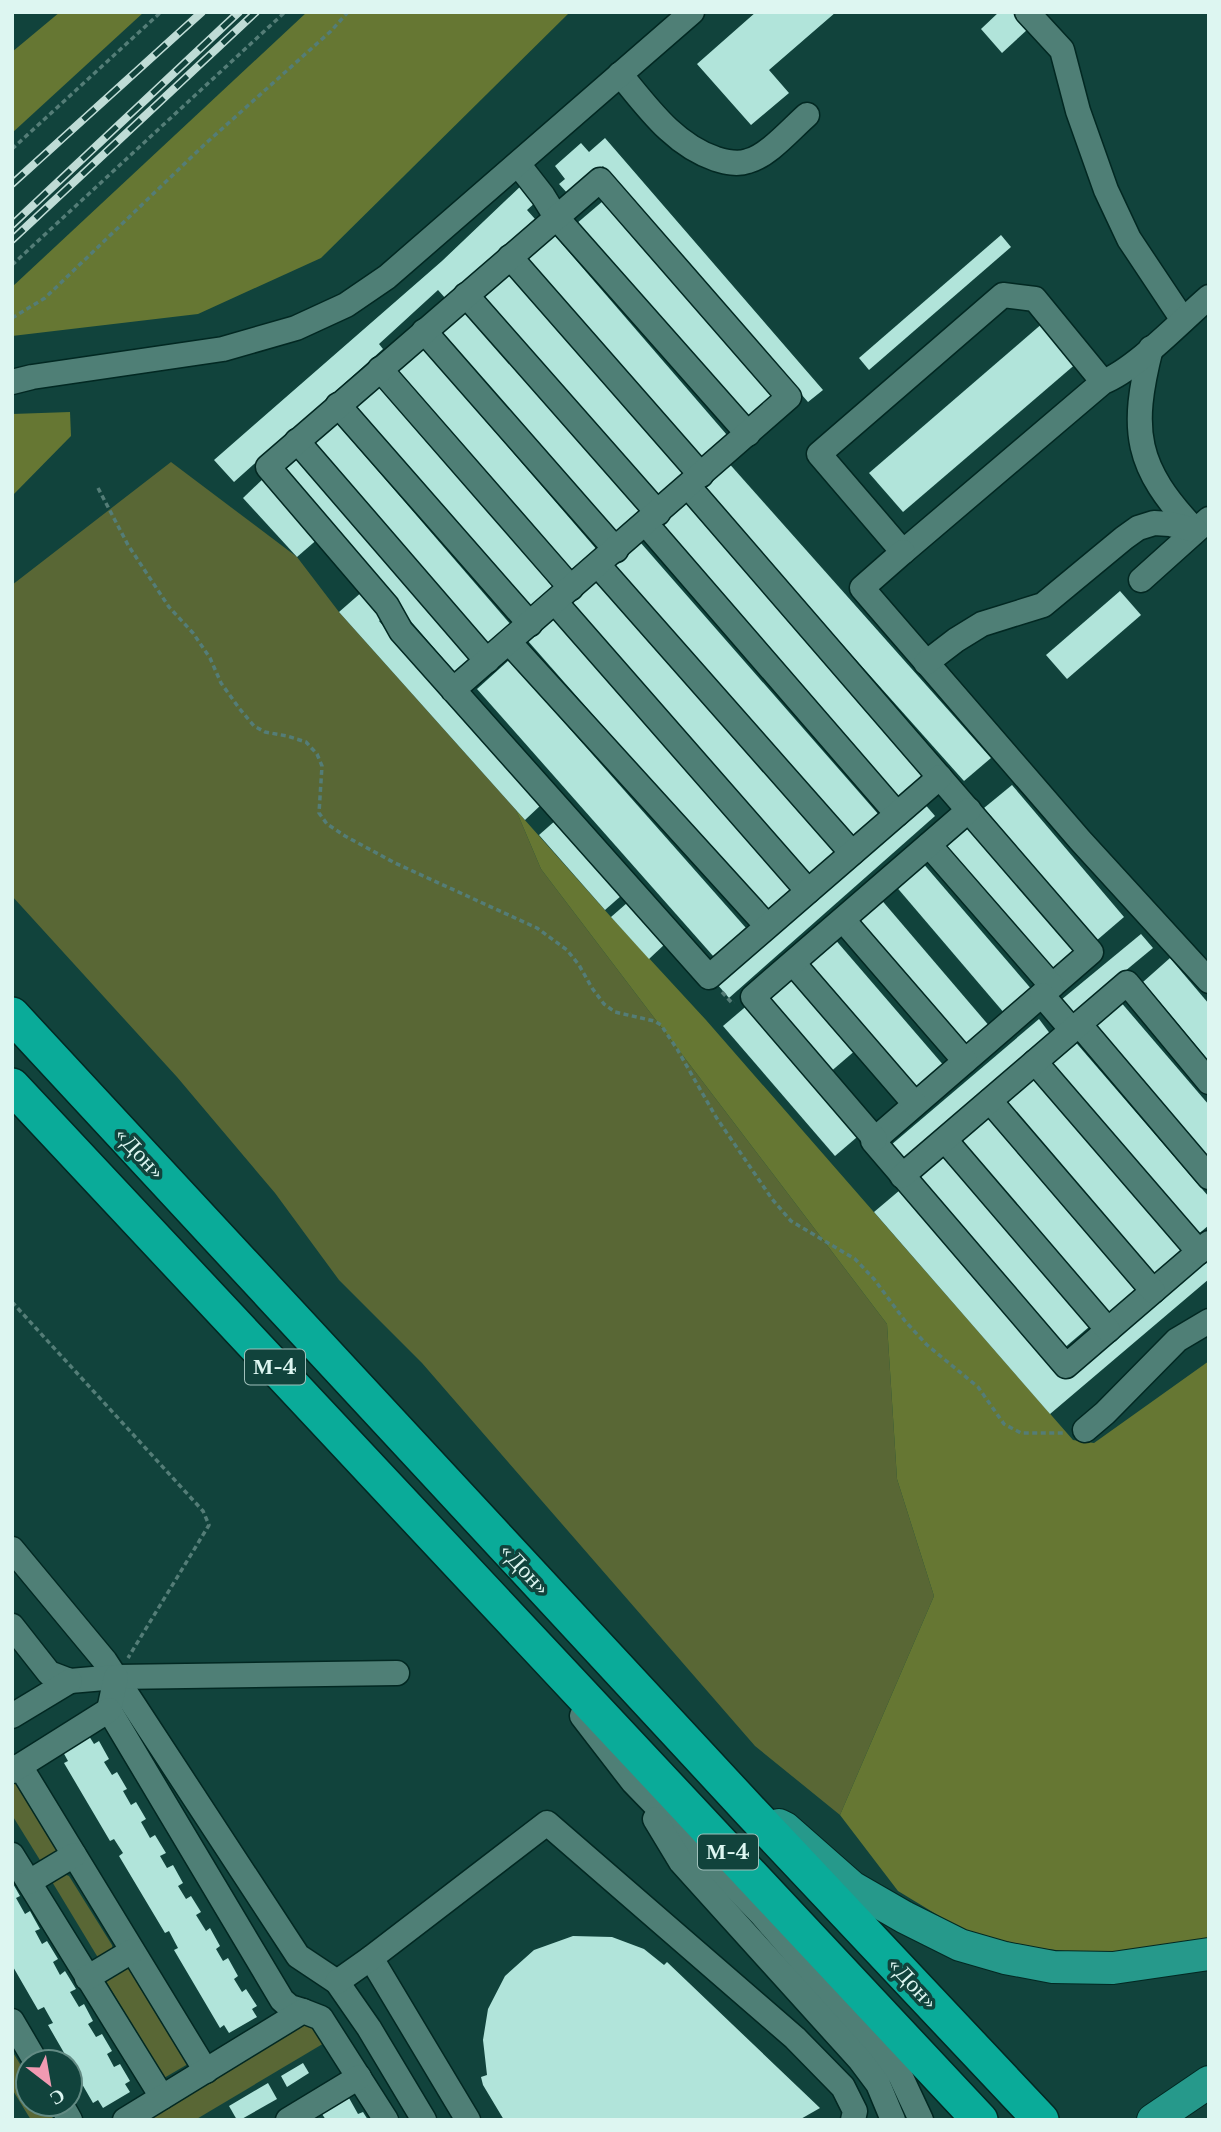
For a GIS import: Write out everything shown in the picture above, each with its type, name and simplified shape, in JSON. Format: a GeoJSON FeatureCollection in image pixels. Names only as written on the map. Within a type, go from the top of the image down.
{"type":"FeatureCollection","features":[{"type":"Feature","properties":{"kind":"highway","name":"«Дон»"},"geometry":{"type":"LineString","coordinates":[[12,1015],[752,1814],[1041,2120]]}},
{"type":"Feature","properties":{"kind":"highway","name":"«Дон»"},"geometry":{"type":"LineString","coordinates":[[12,1086],[980,2120]]}},
{"type":"Feature","properties":{"kind":"main road"},"geometry":{"type":"LineString","coordinates":[[752,1814],[785,1828],[852,1887],[960,1945],[1053,1968],[1113,1968],[1209,1954]]}},
{"type":"Feature","properties":{"kind":"main road"},"geometry":{"type":"LineString","coordinates":[[926,1997],[1054,2120]]}},
{"type":"Feature","properties":{"kind":"main road"},"geometry":{"type":"LineString","coordinates":[[1153,2120],[1202,2104]]}},
{"type":"Feature","properties":{"kind":"street"},"geometry":{"type":"LineString","coordinates":[[12,382],[223,349],[308,322],[346,306],[387,277],[692,12]]}},
{"type":"Feature","properties":{"kind":"street"},"geometry":{"type":"LineString","coordinates":[[1027,12],[1062,50],[1078,111],[1106,190],[1129,239],[1183,320]]}},
{"type":"Feature","properties":{"kind":"street"},"geometry":{"type":"LineString","coordinates":[[621,74],[685,145],[728,163],[747,162],[762,155],[807,115]]}},
{"type":"Feature","properties":{"kind":"street"},"geometry":{"type":"LineString","coordinates":[[518,164],[556,217],[748,434]]}},
{"type":"Feature","properties":{"kind":"street"},"geometry":{"type":"LineString","coordinates":[[453,690],[789,397],[600,180],[268,467],[387,606],[401,631],[453,690],[709,977],[940,777]]}},
{"type":"Feature","properties":{"kind":"street"},"geometry":{"type":"LineString","coordinates":[[510,257],[940,777],[1091,952],[875,1139]]}},
{"type":"Feature","properties":{"kind":"street"},"geometry":{"type":"LineString","coordinates":[[466,295],[897,814]]}},
{"type":"Feature","properties":{"kind":"street"},"geometry":{"type":"LineString","coordinates":[[903,552],[819,454],[1003,295],[1035,299],[1103,382]]}},
{"type":"Feature","properties":{"kind":"street"},"geometry":{"type":"LineString","coordinates":[[1209,297],[1115,377],[1103,382],[862,588],[1080,840],[1209,982]]}},
{"type":"Feature","properties":{"kind":"street"},"geometry":{"type":"LineString","coordinates":[[424,331],[607,558],[852,853]]}},
{"type":"Feature","properties":{"kind":"street"},"geometry":{"type":"LineString","coordinates":[[1151,348],[1142,382],[1138,421],[1144,457],[1156,483],[1174,508],[1202,525]]}},
{"type":"Feature","properties":{"kind":"street"},"geometry":{"type":"LineString","coordinates":[[380,369],[808,891]]}},
{"type":"Feature","properties":{"kind":"street"},"geometry":{"type":"LineString","coordinates":[[338,405],[530,624]]}},
{"type":"Feature","properties":{"kind":"street"},"geometry":{"type":"LineString","coordinates":[[297,441],[488,661]]}},
{"type":"Feature","properties":{"kind":"street"},"geometry":{"type":"LineString","coordinates":[[926,663],[982,624],[1043,605],[1138,528],[1154,523],[1202,525]]}},
{"type":"Feature","properties":{"kind":"street"},"geometry":{"type":"LineString","coordinates":[[1141,580],[1202,525]]}},
{"type":"Feature","properties":{"kind":"street"},"geometry":{"type":"LineString","coordinates":[[509,642],[767,926]]}},
{"type":"Feature","properties":{"kind":"street"},"geometry":{"type":"LineString","coordinates":[[969,810],[753,998],[1066,1366],[1204,1247],[1035,1062]]}},
{"type":"Feature","properties":{"kind":"street"},"geometry":{"type":"LineString","coordinates":[[929,845],[1076,1027],[1209,1177]]}},
{"type":"Feature","properties":{"kind":"street"},"geometry":{"type":"LineString","coordinates":[[843,920],[965,1061]]}},
{"type":"Feature","properties":{"kind":"street"},"geometry":{"type":"LineString","coordinates":[[793,962],[915,1104]]}},
{"type":"Feature","properties":{"kind":"street"},"geometry":{"type":"LineString","coordinates":[[902,1176],[1127,983],[1209,1082]]}},
{"type":"Feature","properties":{"kind":"street"},"geometry":{"type":"LineString","coordinates":[[990,1101],[1153,1291]]}},
{"type":"Feature","properties":{"kind":"street"},"geometry":{"type":"LineString","coordinates":[[945,1140],[1108,1330]]}},
{"type":"Feature","properties":{"kind":"street"},"geometry":{"type":"LineString","coordinates":[[1084,1430],[1105,1413],[1177,1340],[1209,1321]]}},
{"type":"Feature","properties":{"kind":"street"},"geometry":{"type":"LineString","coordinates":[[12,1549],[105,1661],[298,1956],[337,1982],[369,2028],[424,2120]]}},
{"type":"Feature","properties":{"kind":"street"},"geometry":{"type":"LineString","coordinates":[[12,1626],[49,1673],[70,1681],[116,1677],[397,1673]]}},
{"type":"Feature","properties":{"kind":"street"},"geometry":{"type":"LineString","coordinates":[[537,1648],[570,1700],[633,1782],[681,1862],[860,2060],[878,2084],[893,2120]]}},
{"type":"Feature","properties":{"kind":"street"},"geometry":{"type":"LineString","coordinates":[[116,1677],[109,1710],[282,2000],[290,2007],[321,2018],[386,2120]]}},
{"type":"Feature","properties":{"kind":"street"},"geometry":{"type":"LineString","coordinates":[[12,1716],[70,1681]]}},
{"type":"Feature","properties":{"kind":"street"},"geometry":{"type":"LineString","coordinates":[[109,1710],[16,1769],[74,1855],[206,2071]]}},
{"type":"Feature","properties":{"kind":"street"},"geometry":{"type":"LineString","coordinates":[[633,1782],[762,1915],[900,2075],[920,2120]]}},
{"type":"Feature","properties":{"kind":"street"},"geometry":{"type":"LineString","coordinates":[[337,1982],[547,1824],[795,2038],[843,2087],[855,2111],[853,2120]]}},
{"type":"Feature","properties":{"kind":"street"},"geometry":{"type":"LineString","coordinates":[[12,1854],[162,2098]]}},
{"type":"Feature","properties":{"kind":"street"},"geometry":{"type":"LineString","coordinates":[[29,1882],[74,1855]]}},
{"type":"Feature","properties":{"kind":"street"},"geometry":{"type":"LineString","coordinates":[[88,1978],[132,1951]]}},
{"type":"Feature","properties":{"kind":"street"},"geometry":{"type":"LineString","coordinates":[[371,1958],[468,2120]]}},
{"type":"Feature","properties":{"kind":"street"},"geometry":{"type":"LineString","coordinates":[[125,2120],[303,2011]]}},
{"type":"Feature","properties":{"kind":"street"},"geometry":{"type":"LineString","coordinates":[[288,2120],[359,2077]]}},
{"type":"Feature","properties":{"kind":"path"},"geometry":{"type":"LineString","coordinates":[[12,149],[161,12]]}},
{"type":"Feature","properties":{"kind":"path"},"geometry":{"type":"LineString","coordinates":[[12,265],[285,12]]}},
{"type":"Feature","properties":{"kind":"path"},"geometry":{"type":"LineString","coordinates":[[12,318],[45,298],[204,145],[331,31],[348,12]]}},
{"type":"Feature","properties":{"kind":"path"},"geometry":{"type":"LineString","coordinates":[[98,488],[128,545],[169,607],[193,633],[210,658],[221,683],[254,726],[265,732],[306,742],[317,754],[322,765],[319,813],[327,824],[395,863],[537,928],[567,950],[604,1004],[615,1012],[654,1021],[660,1025],[716,1117],[772,1199],[791,1221],[855,1259],[926,1345],[978,1387],[1004,1424],[1021,1433],[1073,1433],[1084,1430]]}},
{"type":"Feature","properties":{"kind":"path"},"geometry":{"type":"LineString","coordinates":[[709,977],[732,1003],[753,998]]}},
{"type":"Feature","properties":{"kind":"path"},"geometry":{"type":"LineString","coordinates":[[12,1302],[203,1511],[209,1525],[116,1677]]}},
{"type":"Feature","properties":{"kind":"green space"},"geometry":{"type":"Polygon","coordinates":[[[60,12],[144,12],[12,133],[12,52],[60,12]]]}},
{"type":"Feature","properties":{"kind":"green space"},"geometry":{"type":"Polygon","coordinates":[[[307,12],[570,12],[321,258],[198,314],[12,336],[12,287],[307,12]]]}},
{"type":"Feature","properties":{"kind":"green space"},"geometry":{"type":"Polygon","coordinates":[[[70,412],[71,436],[12,496],[12,414],[70,412]]]}},
{"type":"Feature","properties":{"kind":"green space"},"geometry":{"type":"Polygon","coordinates":[[[171,462],[297,557],[339,612],[516,810],[541,869],[887,1324],[897,1479],[934,1596],[840,1815],[755,1746],[422,1363],[339,1280],[275,1193],[177,1077],[12,896],[12,585],[171,462]]]}},
{"type":"Feature","properties":{"kind":"green space"},"geometry":{"type":"Polygon","coordinates":[[[516,810],[706,1020],[1073,1440],[1094,1443],[1209,1361],[1209,1938],[1113,1956],[982,1942],[898,1891],[840,1815],[934,1596],[897,1479],[887,1324],[541,869],[516,810]]]}},
{"type":"Feature","properties":{"kind":"green space"},"geometry":{"type":"Polygon","coordinates":[[[18,1778],[63,1853],[43,1865],[12,1815],[12,1781],[18,1778]]]}},
{"type":"Feature","properties":{"kind":"green space"},"geometry":{"type":"Polygon","coordinates":[[[64,1874],[69,1876],[112,1945],[113,1950],[100,1961],[51,1880],[64,1874]]]}},
{"type":"Feature","properties":{"kind":"green space"},"geometry":{"type":"Polygon","coordinates":[[[127,1962],[188,2064],[164,2078],[103,1976],[127,1962]]]}},
{"type":"Feature","properties":{"kind":"green space"},"geometry":{"type":"Polygon","coordinates":[[[312,2020],[326,2042],[195,2120],[144,2120],[312,2020]]]}},
{"type":"Feature","properties":{"kind":"green space"},"geometry":{"type":"Polygon","coordinates":[[[12,2051],[14,2092],[12,2089],[12,2051]]]}},
{"type":"Feature","properties":{"kind":"green space"},"geometry":{"type":"Polygon","coordinates":[[[30,2118],[54,2120],[31,2120],[30,2118]]]}},
{"type":"Feature","properties":{"kind":"building"},"geometry":{"type":"Polygon","coordinates":[[[756,12],[836,12],[769,70],[789,93],[751,125],[697,64],[756,12]]]}},
{"type":"Feature","properties":{"kind":"building"},"geometry":{"type":"Polygon","coordinates":[[[999,12],[1012,12],[1028,29],[1002,53],[981,29],[999,12]]]}},
{"type":"Feature","properties":{"kind":"building"},"geometry":{"type":"Polygon","coordinates":[[[605,138],[823,390],[808,402],[603,166],[569,195],[559,184],[565,179],[555,166],[581,143],[589,152],[605,138]]]}},
{"type":"Feature","properties":{"kind":"building"},"geometry":{"type":"Polygon","coordinates":[[[523,184],[537,201],[527,210],[535,219],[446,299],[438,290],[379,344],[383,349],[234,482],[214,460],[442,261],[523,184]]]}},
{"type":"Feature","properties":{"kind":"building"},"geometry":{"type":"Polygon","coordinates":[[[603,201],[774,396],[747,420],[576,224],[603,201]]]}},
{"type":"Feature","properties":{"kind":"building"},"geometry":{"type":"Polygon","coordinates":[[[550,230],[727,435],[699,459],[523,254],[550,230]]]}},
{"type":"Feature","properties":{"kind":"building"},"geometry":{"type":"Polygon","coordinates":[[[1001,235],[1011,247],[869,370],[859,358],[1001,235]]]}},
{"type":"Feature","properties":{"kind":"building"},"geometry":{"type":"Polygon","coordinates":[[[508,272],[685,476],[658,500],[481,295],[508,272]]]}},
{"type":"Feature","properties":{"kind":"building"},"geometry":{"type":"Polygon","coordinates":[[[465,308],[642,513],[615,536],[438,332],[465,308]]]}},
{"type":"Feature","properties":{"kind":"building"},"geometry":{"type":"Polygon","coordinates":[[[1044,322],[1078,362],[903,512],[869,473],[1044,322]]]}},
{"type":"Feature","properties":{"kind":"building"},"geometry":{"type":"Polygon","coordinates":[[[421,346],[598,551],[571,574],[394,370],[421,346]]]}},
{"type":"Feature","properties":{"kind":"building"},"geometry":{"type":"Polygon","coordinates":[[[378,384],[555,588],[528,612],[351,407],[378,384]]]}},
{"type":"Feature","properties":{"kind":"building"},"geometry":{"type":"Polygon","coordinates":[[[335,421],[512,626],[485,649],[308,445],[335,421]]]}},
{"type":"Feature","properties":{"kind":"building"},"geometry":{"type":"Polygon","coordinates":[[[293,452],[475,662],[458,676],[277,466],[293,452]]]}},
{"type":"Feature","properties":{"kind":"building"},"geometry":{"type":"Polygon","coordinates":[[[726,460],[991,758],[964,781],[699,484],[726,460]]]}},
{"type":"Feature","properties":{"kind":"building"},"geometry":{"type":"Polygon","coordinates":[[[265,477],[320,537],[297,557],[243,498],[265,477]]]}},
{"type":"Feature","properties":{"kind":"building"},"geometry":{"type":"Polygon","coordinates":[[[686,502],[925,774],[898,797],[659,525],[686,502]]]}},
{"type":"Feature","properties":{"kind":"building"},"geometry":{"type":"Polygon","coordinates":[[[640,542],[879,815],[852,838],[613,566],[640,542]]]}},
{"type":"Feature","properties":{"kind":"building"},"geometry":{"type":"Polygon","coordinates":[[[597,580],[836,852],[809,876],[569,604],[597,580]]]}},
{"type":"Feature","properties":{"kind":"building"},"geometry":{"type":"Polygon","coordinates":[[[363,591],[385,616],[379,621],[542,804],[525,820],[339,612],[363,591]]]}},
{"type":"Feature","properties":{"kind":"building"},"geometry":{"type":"Polygon","coordinates":[[[1120,591],[1141,615],[1067,679],[1046,655],[1120,591]]]}},
{"type":"Feature","properties":{"kind":"building"},"geometry":{"type":"Polygon","coordinates":[[[555,618],[795,890],[767,913],[528,641],[555,618]]]}},
{"type":"Feature","properties":{"kind":"building"},"geometry":{"type":"Polygon","coordinates":[[[509,660],[746,928],[714,957],[477,689],[509,660]]]}},
{"type":"Feature","properties":{"kind":"building"},"geometry":{"type":"Polygon","coordinates":[[[1012,785],[1124,917],[1096,941],[984,808],[1012,785]]]}},
{"type":"Feature","properties":{"kind":"building"},"geometry":{"type":"Polygon","coordinates":[[[923,802],[935,816],[729,998],[717,984],[923,802]]]}},
{"type":"Feature","properties":{"kind":"building"},"geometry":{"type":"Polygon","coordinates":[[[556,820],[622,895],[605,910],[539,835],[556,820]]]}},
{"type":"Feature","properties":{"kind":"building"},"geometry":{"type":"Polygon","coordinates":[[[966,823],[1078,953],[1051,977],[939,847],[966,823]]]}},
{"type":"Feature","properties":{"kind":"building"},"geometry":{"type":"Polygon","coordinates":[[[921,861],[1033,991],[1005,1014],[894,884],[921,861]]]}},
{"type":"Feature","properties":{"kind":"building"},"geometry":{"type":"Polygon","coordinates":[[[879,897],[991,1028],[964,1051],[852,921],[879,897]]]}},
{"type":"Feature","properties":{"kind":"building"},"geometry":{"type":"Polygon","coordinates":[[[627,903],[665,944],[649,959],[611,917],[627,903]]]}},
{"type":"Feature","properties":{"kind":"building"},"geometry":{"type":"Polygon","coordinates":[[[1141,934],[1153,948],[1073,1014],[1061,1000],[1141,934]]]}},
{"type":"Feature","properties":{"kind":"building"},"geometry":{"type":"Polygon","coordinates":[[[833,937],[945,1067],[918,1091],[806,961],[833,937]]]}},
{"type":"Feature","properties":{"kind":"building"},"geometry":{"type":"Polygon","coordinates":[[[1170,958],[1209,1004],[1209,1061],[1143,982],[1170,958]]]}},
{"type":"Feature","properties":{"kind":"building"},"geometry":{"type":"Polygon","coordinates":[[[791,974],[857,1049],[828,1074],[763,997],[791,974]]]}},
{"type":"Feature","properties":{"kind":"building"},"geometry":{"type":"Polygon","coordinates":[[[1119,1000],[1209,1105],[1209,1161],[1091,1024],[1119,1000]]]}},
{"type":"Feature","properties":{"kind":"building"},"geometry":{"type":"Polygon","coordinates":[[[750,1003],[863,1132],[835,1156],[723,1026],[750,1003]]]}},
{"type":"Feature","properties":{"kind":"building"},"geometry":{"type":"Polygon","coordinates":[[[1039,1019],[1051,1035],[903,1160],[891,1145],[1039,1019]]]}},
{"type":"Feature","properties":{"kind":"building"},"geometry":{"type":"Polygon","coordinates":[[[1072,1038],[1209,1197],[1209,1225],[1195,1237],[1045,1061],[1072,1038]]]}},
{"type":"Feature","properties":{"kind":"building"},"geometry":{"type":"Polygon","coordinates":[[[1031,1076],[1182,1251],[1154,1275],[1004,1100],[1031,1076]]]}},
{"type":"Feature","properties":{"kind":"building"},"geometry":{"type":"Polygon","coordinates":[[[987,1116],[1138,1291],[1110,1314],[959,1139],[987,1116]]]}},
{"type":"Feature","properties":{"kind":"building"},"geometry":{"type":"Polygon","coordinates":[[[942,1154],[1089,1327],[1063,1349],[916,1176],[942,1154]]]}},
{"type":"Feature","properties":{"kind":"building"},"geometry":{"type":"Polygon","coordinates":[[[900,1190],[1063,1377],[1209,1253],[1209,1279],[1050,1414],[874,1212],[900,1190]]]}},
{"type":"Feature","properties":{"kind":"building"},"geometry":{"type":"Polygon","coordinates":[[[89,1736],[94,1744],[99,1741],[109,1759],[104,1762],[112,1775],[117,1772],[127,1789],[123,1791],[131,1805],[136,1802],[146,1819],[141,1822],[150,1838],[155,1835],[166,1853],[160,1856],[167,1868],[173,1865],[183,1883],[178,1886],[186,1899],[191,1896],[201,1912],[196,1915],[206,1931],[210,1928],[220,1946],[216,1949],[223,1961],[228,1958],[238,1976],[234,1979],[242,1992],[246,1989],[257,2006],[252,2009],[257,2017],[229,2033],[224,2025],[220,2028],[174,1950],[178,1948],[169,1931],[165,1933],[119,1856],[123,1853],[114,1839],[110,1841],[64,1763],[68,1761],[63,1752],[89,1736]]]}},
{"type":"Feature","properties":{"kind":"building"},"geometry":{"type":"Polygon","coordinates":[[[12,1882],[20,1896],[16,1898],[25,1914],[30,1911],[40,1929],[35,1931],[42,1944],[47,1941],[58,1959],[53,1962],[60,1975],[65,1971],[76,1989],[70,1992],[79,2007],[84,2004],[93,2021],[88,2024],[96,2037],[102,2034],[112,2051],[107,2054],[114,2067],[120,2064],[130,2081],[125,2084],[130,2092],[103,2108],[98,2100],[93,2103],[84,2087],[84,2048],[61,2048],[48,2025],[53,2023],[44,2007],[38,2010],[12,1965],[12,1882]]]}},
{"type":"Feature","properties":{"kind":"building"},"geometry":{"type":"Polygon","coordinates":[[[573,1936],[612,1937],[644,1949],[664,1965],[667,1962],[820,2108],[799,2120],[504,2120],[481,2077],[487,2075],[483,2040],[488,2009],[505,1976],[534,1950],[573,1936]]]}},
{"type":"Feature","properties":{"kind":"building"},"geometry":{"type":"Polygon","coordinates":[[[303,2063],[309,2073],[287,2087],[281,2076],[303,2063]]]}},
{"type":"Feature","properties":{"kind":"building"},"geometry":{"type":"Polygon","coordinates":[[[268,2083],[277,2099],[237,2120],[229,2106],[268,2083]]]}},
{"type":"Feature","properties":{"kind":"building"},"geometry":{"type":"Polygon","coordinates":[[[349,2098],[358,2114],[363,2112],[368,2120],[326,2120],[322,2114],[349,2098]]]}},
{"type":"Feature","properties":{"kind":"railway"},"geometry":{"type":"LineString","coordinates":[[12,184],[202,12]]}},
{"type":"Feature","properties":{"kind":"railway"},"geometry":{"type":"LineString","coordinates":[[12,225],[239,12]]}},
{"type":"Feature","properties":{"kind":"railway"},"geometry":{"type":"LineString","coordinates":[[12,240],[256,12]]}}]}
